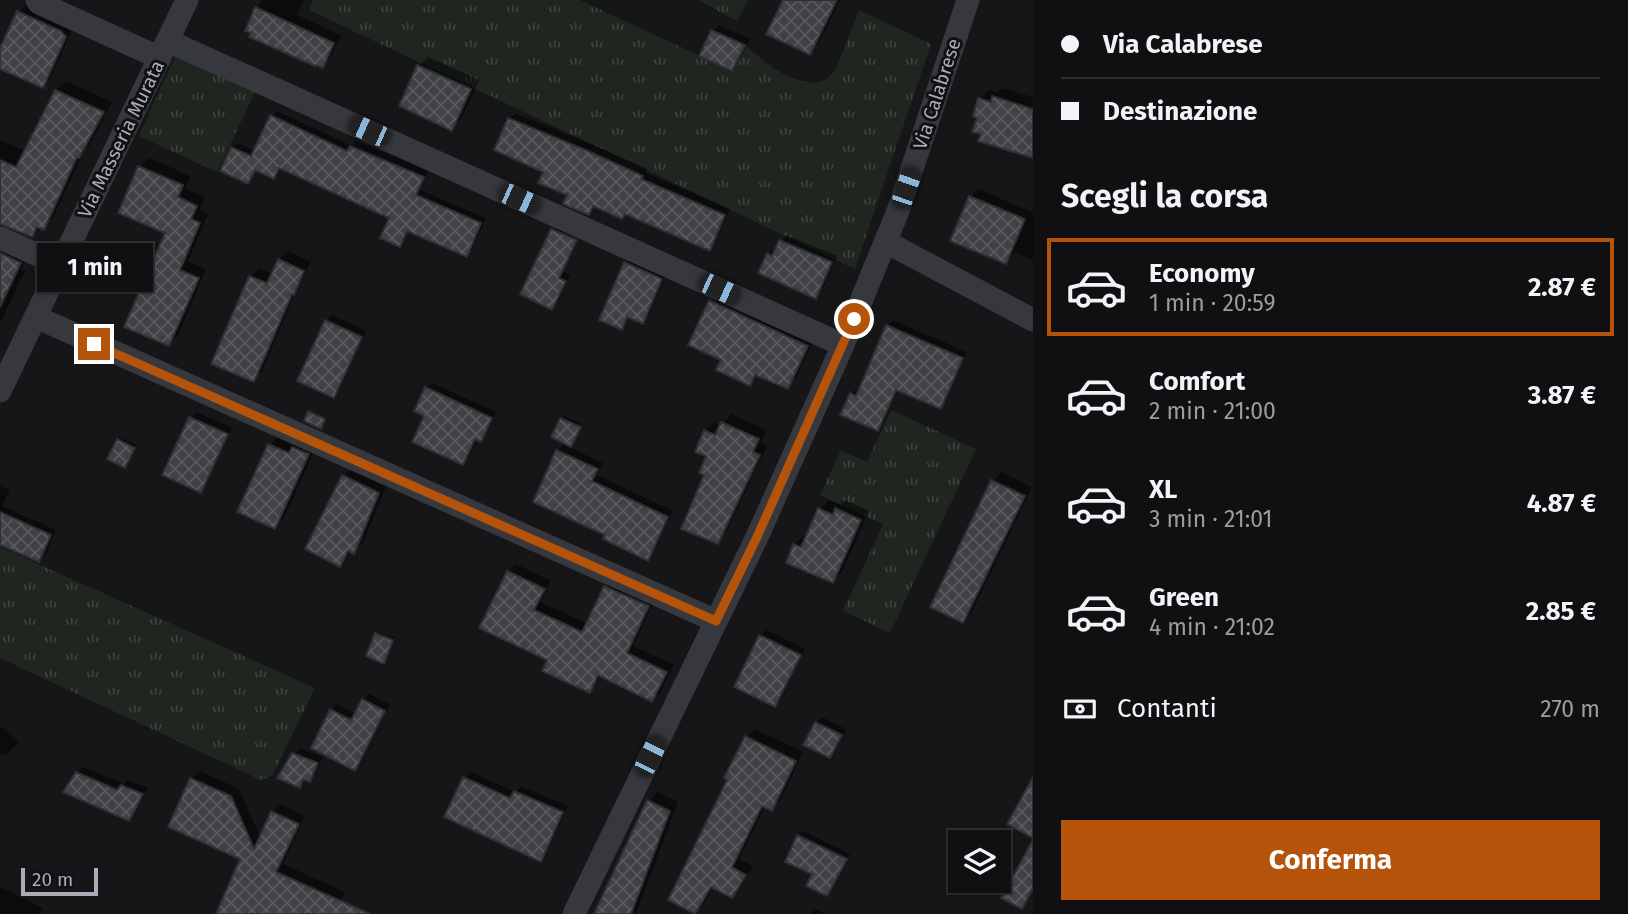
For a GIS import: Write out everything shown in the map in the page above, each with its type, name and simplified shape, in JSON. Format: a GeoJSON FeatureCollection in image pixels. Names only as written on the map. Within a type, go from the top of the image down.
{"type":"FeatureCollection","features":[{"type":"Feature","properties":{"kind":"street"},"geometry":{"type":"LineString","coordinates":[[37,0],[164,49],[844,345]]}},
{"type":"Feature","properties":{"kind":"street","name":"Via Masseria Murata"},"geometry":{"type":"LineString","coordinates":[[0,391],[187,0]]}},
{"type":"Feature","properties":{"kind":"street","name":"Via Calabrese"},"geometry":{"type":"LineString","coordinates":[[574,914],[716,621],[844,345],[886,242],[968,0]]}},
{"type":"Feature","properties":{"kind":"street"},"geometry":{"type":"LineString","coordinates":[[0,237],[60,265]]}},
{"type":"Feature","properties":{"kind":"street"},"geometry":{"type":"LineString","coordinates":[[886,242],[1033,320]]}},
{"type":"Feature","properties":{"kind":"street"},"geometry":{"type":"LineString","coordinates":[[36,317],[716,621]]}},
{"type":"Feature","properties":{"kind":"green space"},"geometry":{"type":"Polygon","coordinates":[[[313,0],[580,0],[732,71],[745,45],[786,75],[810,82],[821,81],[831,75],[842,55],[859,10],[931,44],[855,269],[309,10],[313,0]]]}},
{"type":"Feature","properties":{"kind":"green space"},"geometry":{"type":"Polygon","coordinates":[[[698,0],[748,0],[737,21],[698,0]]]}},
{"type":"Feature","properties":{"kind":"green space"},"geometry":{"type":"Polygon","coordinates":[[[176,54],[256,90],[217,172],[139,136],[176,54]]]}},
{"type":"Feature","properties":{"kind":"green space"},"geometry":{"type":"Polygon","coordinates":[[[891,410],[976,449],[890,633],[843,611],[883,524],[820,495],[841,450],[867,462],[891,410]]]}},
{"type":"Feature","properties":{"kind":"green space"},"geometry":{"type":"Polygon","coordinates":[[[0,547],[315,688],[272,776],[261,780],[0,658],[0,547]]]}},
{"type":"Feature","properties":{"kind":"building"},"geometry":{"type":"Polygon","coordinates":[[[783,0],[837,0],[810,55],[766,34],[783,0]]]}},
{"type":"Feature","properties":{"kind":"building"},"geometry":{"type":"Polygon","coordinates":[[[255,7],[334,43],[323,68],[249,37],[251,33],[245,31],[255,7]]]}},
{"type":"Feature","properties":{"kind":"building"},"geometry":{"type":"Polygon","coordinates":[[[17,11],[61,31],[66,37],[43,88],[0,69],[0,48],[17,11]]]}},
{"type":"Feature","properties":{"kind":"building"},"geometry":{"type":"Polygon","coordinates":[[[711,30],[745,45],[732,71],[699,56],[711,30]]]}},
{"type":"Feature","properties":{"kind":"building"},"geometry":{"type":"Polygon","coordinates":[[[417,65],[471,89],[452,131],[399,106],[417,65]]]}},
{"type":"Feature","properties":{"kind":"building"},"geometry":{"type":"Polygon","coordinates":[[[55,90],[104,112],[79,158],[77,157],[44,230],[37,227],[32,237],[0,224],[0,160],[16,167],[55,90]]]}},
{"type":"Feature","properties":{"kind":"building"},"geometry":{"type":"Polygon","coordinates":[[[992,96],[1033,109],[1033,158],[978,141],[981,134],[972,132],[977,118],[973,116],[978,98],[991,102],[992,96]]]}},
{"type":"Feature","properties":{"kind":"building"},"geometry":{"type":"Polygon","coordinates":[[[270,115],[347,151],[350,146],[424,177],[416,195],[481,223],[467,257],[407,231],[400,247],[380,238],[389,218],[279,168],[274,179],[255,170],[248,184],[220,171],[231,147],[251,156],[270,115]]]}},
{"type":"Feature","properties":{"kind":"building"},"geometry":{"type":"Polygon","coordinates":[[[508,118],[588,151],[643,176],[641,179],[725,215],[710,251],[625,214],[622,219],[593,206],[589,215],[563,204],[567,195],[538,183],[543,172],[494,150],[508,118]]]}},
{"type":"Feature","properties":{"kind":"building"},"geometry":{"type":"Polygon","coordinates":[[[138,166],[183,185],[178,197],[197,206],[191,219],[200,223],[180,270],[199,278],[169,346],[124,327],[165,233],[118,213],[138,166]]]}},
{"type":"Feature","properties":{"kind":"building"},"geometry":{"type":"Polygon","coordinates":[[[969,196],[1025,219],[1006,264],[950,241],[969,196]]]}},
{"type":"Feature","properties":{"kind":"building"},"geometry":{"type":"Polygon","coordinates":[[[551,229],[577,240],[559,278],[566,281],[552,310],[520,294],[551,229]]]}},
{"type":"Feature","properties":{"kind":"building"},"geometry":{"type":"Polygon","coordinates":[[[779,240],[832,262],[816,299],[758,273],[767,253],[772,256],[779,240]]]}},
{"type":"Feature","properties":{"kind":"building"},"geometry":{"type":"Polygon","coordinates":[[[0,253],[21,263],[0,307],[0,253]]]}},
{"type":"Feature","properties":{"kind":"building"},"geometry":{"type":"Polygon","coordinates":[[[278,259],[304,271],[254,382],[211,364],[249,276],[267,283],[278,259]]]}},
{"type":"Feature","properties":{"kind":"building"},"geometry":{"type":"Polygon","coordinates":[[[624,262],[662,279],[643,324],[627,317],[622,330],[599,320],[624,262]]]}},
{"type":"Feature","properties":{"kind":"building"},"geometry":{"type":"Polygon","coordinates":[[[709,300],[808,346],[788,389],[755,375],[750,386],[716,370],[721,360],[688,345],[709,300]]]}},
{"type":"Feature","properties":{"kind":"building"},"geometry":{"type":"Polygon","coordinates":[[[325,320],[362,337],[334,398],[297,381],[325,320]]]}},
{"type":"Feature","properties":{"kind":"building"},"geometry":{"type":"Polygon","coordinates":[[[886,325],[963,358],[941,409],[896,390],[878,431],[840,415],[850,393],[856,396],[886,325]]]}},
{"type":"Feature","properties":{"kind":"building"},"geometry":{"type":"Polygon","coordinates":[[[425,387],[492,418],[481,442],[475,439],[463,465],[412,442],[424,416],[414,411],[425,387]]]}},
{"type":"Feature","properties":{"kind":"building"},"geometry":{"type":"Polygon","coordinates":[[[308,411],[325,419],[321,429],[304,421],[308,411]]]}},
{"type":"Feature","properties":{"kind":"building"},"geometry":{"type":"Polygon","coordinates":[[[189,417],[228,434],[201,493],[162,475],[189,417]]]}},
{"type":"Feature","properties":{"kind":"building"},"geometry":{"type":"Polygon","coordinates":[[[560,418],[581,427],[571,447],[551,437],[560,418]]]}},
{"type":"Feature","properties":{"kind":"building"},"geometry":{"type":"Polygon","coordinates":[[[721,422],[759,439],[753,452],[760,455],[718,544],[681,529],[704,475],[699,473],[706,456],[695,452],[704,430],[715,435],[721,422]]]}},
{"type":"Feature","properties":{"kind":"building"},"geometry":{"type":"Polygon","coordinates":[[[117,439],[135,448],[125,468],[107,459],[117,439]]]}},
{"type":"Feature","properties":{"kind":"building"},"geometry":{"type":"Polygon","coordinates":[[[268,444],[289,453],[292,447],[309,454],[275,529],[237,512],[268,444]]]}},
{"type":"Feature","properties":{"kind":"building"},"geometry":{"type":"Polygon","coordinates":[[[556,450],[598,469],[592,481],[668,517],[648,561],[603,539],[605,535],[533,502],[556,450]]]}},
{"type":"Feature","properties":{"kind":"building"},"geometry":{"type":"Polygon","coordinates":[[[342,475],[379,493],[354,554],[348,551],[340,567],[305,549],[342,475]]]}},
{"type":"Feature","properties":{"kind":"building"},"geometry":{"type":"Polygon","coordinates":[[[991,480],[1025,496],[963,623],[930,607],[991,480]]]}},
{"type":"Feature","properties":{"kind":"building"},"geometry":{"type":"Polygon","coordinates":[[[818,508],[833,515],[835,508],[861,520],[833,583],[786,563],[793,544],[801,547],[818,508]]]}},
{"type":"Feature","properties":{"kind":"building"},"geometry":{"type":"Polygon","coordinates":[[[0,512],[51,535],[39,562],[0,545],[0,512]]]}},
{"type":"Feature","properties":{"kind":"building"},"geometry":{"type":"Polygon","coordinates":[[[507,571],[545,589],[534,610],[582,632],[604,586],[649,606],[627,653],[667,672],[652,702],[598,675],[590,693],[542,671],[547,660],[479,628],[507,571]]]}},
{"type":"Feature","properties":{"kind":"building"},"geometry":{"type":"Polygon","coordinates":[[[375,633],[393,640],[384,664],[366,656],[375,633]]]}},
{"type":"Feature","properties":{"kind":"building"},"geometry":{"type":"Polygon","coordinates":[[[759,635],[801,655],[775,707],[734,687],[759,635]]]}},
{"type":"Feature","properties":{"kind":"building"},"geometry":{"type":"Polygon","coordinates":[[[362,699],[385,711],[355,771],[311,748],[330,709],[351,720],[362,699]]]}},
{"type":"Feature","properties":{"kind":"building"},"geometry":{"type":"Polygon","coordinates":[[[815,722],[842,735],[830,758],[803,745],[815,722]]]}},
{"type":"Feature","properties":{"kind":"building"},"geometry":{"type":"Polygon","coordinates":[[[745,736],[796,761],[772,811],[762,806],[732,867],[746,875],[732,898],[711,887],[695,914],[668,900],[727,780],[724,778],[745,736]]]}},
{"type":"Feature","properties":{"kind":"building"},"geometry":{"type":"Polygon","coordinates":[[[292,753],[318,763],[310,782],[303,779],[300,788],[277,778],[292,753]]]}},
{"type":"Feature","properties":{"kind":"building"},"geometry":{"type":"Polygon","coordinates":[[[76,772],[117,790],[121,785],[143,794],[129,821],[63,792],[76,772]]]}},
{"type":"Feature","properties":{"kind":"building"},"geometry":{"type":"Polygon","coordinates":[[[463,777],[510,798],[514,791],[563,812],[541,862],[444,817],[463,777]]]}},
{"type":"Feature","properties":{"kind":"building"},"geometry":{"type":"Polygon","coordinates":[[[1033,777],[1033,838],[1007,824],[1033,777]]]}},
{"type":"Feature","properties":{"kind":"building"},"geometry":{"type":"Polygon","coordinates":[[[190,778],[231,796],[254,849],[271,811],[299,824],[276,872],[370,914],[216,914],[240,859],[168,827],[190,778]]]}},
{"type":"Feature","properties":{"kind":"building"},"geometry":{"type":"Polygon","coordinates":[[[647,800],[670,811],[631,914],[594,914],[647,800]]]}},
{"type":"Feature","properties":{"kind":"building"},"geometry":{"type":"Polygon","coordinates":[[[797,835],[847,859],[827,896],[806,886],[812,874],[785,862],[797,835]]]}},
{"type":"Feature","properties":{"kind":"building"},"geometry":{"type":"Polygon","coordinates":[[[1033,840],[1033,888],[1022,909],[1001,898],[1004,893],[1011,893],[1011,880],[1033,840]]]}},
{"type":"Feature","properties":{"kind":"route"},"geometry":{"type":"LineString","coordinates":[[94,344],[716,621],[757,537],[854,319]]}}]}
